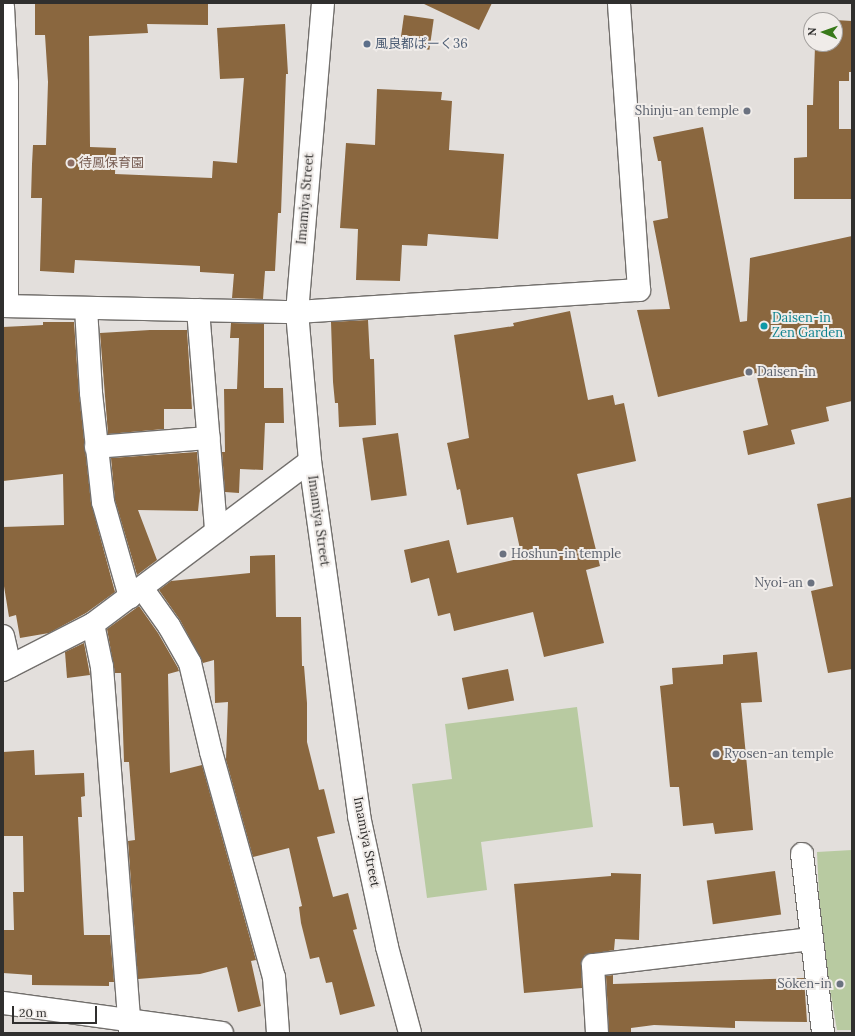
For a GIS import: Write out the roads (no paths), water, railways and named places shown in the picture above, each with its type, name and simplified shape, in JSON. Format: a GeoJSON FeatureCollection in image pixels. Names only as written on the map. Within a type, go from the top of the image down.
{"type":"FeatureCollection","features":[{"type":"Feature","properties":{"kind":"street","name":"Imamiya Street"},"geometry":{"type":"LineString","coordinates":[[323,3],[297,312],[310,461],[360,816],[387,947],[410,1033]]}},
{"type":"Feature","properties":{"kind":"street"},"geometry":{"type":"LineString","coordinates":[[3,7],[5,306],[297,312],[639,290],[619,3]]}},
{"type":"Feature","properties":{"kind":"street"},"geometry":{"type":"LineString","coordinates":[[86,308],[96,447],[104,502],[136,592],[169,626],[190,663],[211,752],[274,977],[278,1033]]}},
{"type":"Feature","properties":{"kind":"street"},"geometry":{"type":"LineString","coordinates":[[198,310],[216,531]]}},
{"type":"Feature","properties":{"kind":"street"},"geometry":{"type":"LineString","coordinates":[[96,447],[209,438]]}},
{"type":"Feature","properties":{"kind":"street"},"geometry":{"type":"LineString","coordinates":[[3,636],[6,668],[93,624],[310,461]]}},
{"type":"Feature","properties":{"kind":"street"},"geometry":{"type":"LineString","coordinates":[[93,624],[102,667],[130,1026]]}},
{"type":"Feature","properties":{"kind":"street"},"geometry":{"type":"LineString","coordinates":[[802,854],[810,939],[824,1033]]}},
{"type":"Feature","properties":{"kind":"street"},"geometry":{"type":"LineString","coordinates":[[597,1033],[593,965],[810,939]]}},
{"type":"Feature","properties":{"kind":"street"},"geometry":{"type":"LineString","coordinates":[[3,1003],[130,1026],[222,1033]]}},
{"type":"Feature","properties":{"kind":"place","name":"風良都ぱーく36"},"geometry":{"type":"Point","coordinates":[367,44]}},
{"type":"Feature","properties":{"kind":"place","name":"Shinju-an temple"},"geometry":{"type":"Point","coordinates":[747,111]}},
{"type":"Feature","properties":{"kind":"place","name":"待鳳保育園"},"geometry":{"type":"Point","coordinates":[71,163]}},
{"type":"Feature","properties":{"kind":"place","name":"Daisen-in Zen Garden"},"geometry":{"type":"Point","coordinates":[764,326]}},
{"type":"Feature","properties":{"kind":"place","name":"Daisen-in"},"geometry":{"type":"Point","coordinates":[749,372]}},
{"type":"Feature","properties":{"kind":"place","name":"Hoshun-in temple"},"geometry":{"type":"Point","coordinates":[503,554]}},
{"type":"Feature","properties":{"kind":"place","name":"Nyoi-an"},"geometry":{"type":"Point","coordinates":[811,583]}},
{"type":"Feature","properties":{"kind":"place","name":"Ryosen-an temple"},"geometry":{"type":"Point","coordinates":[716,754]}},
{"type":"Feature","properties":{"kind":"place","name":"Sōken-in"},"geometry":{"type":"Point","coordinates":[840,984]}}]}
